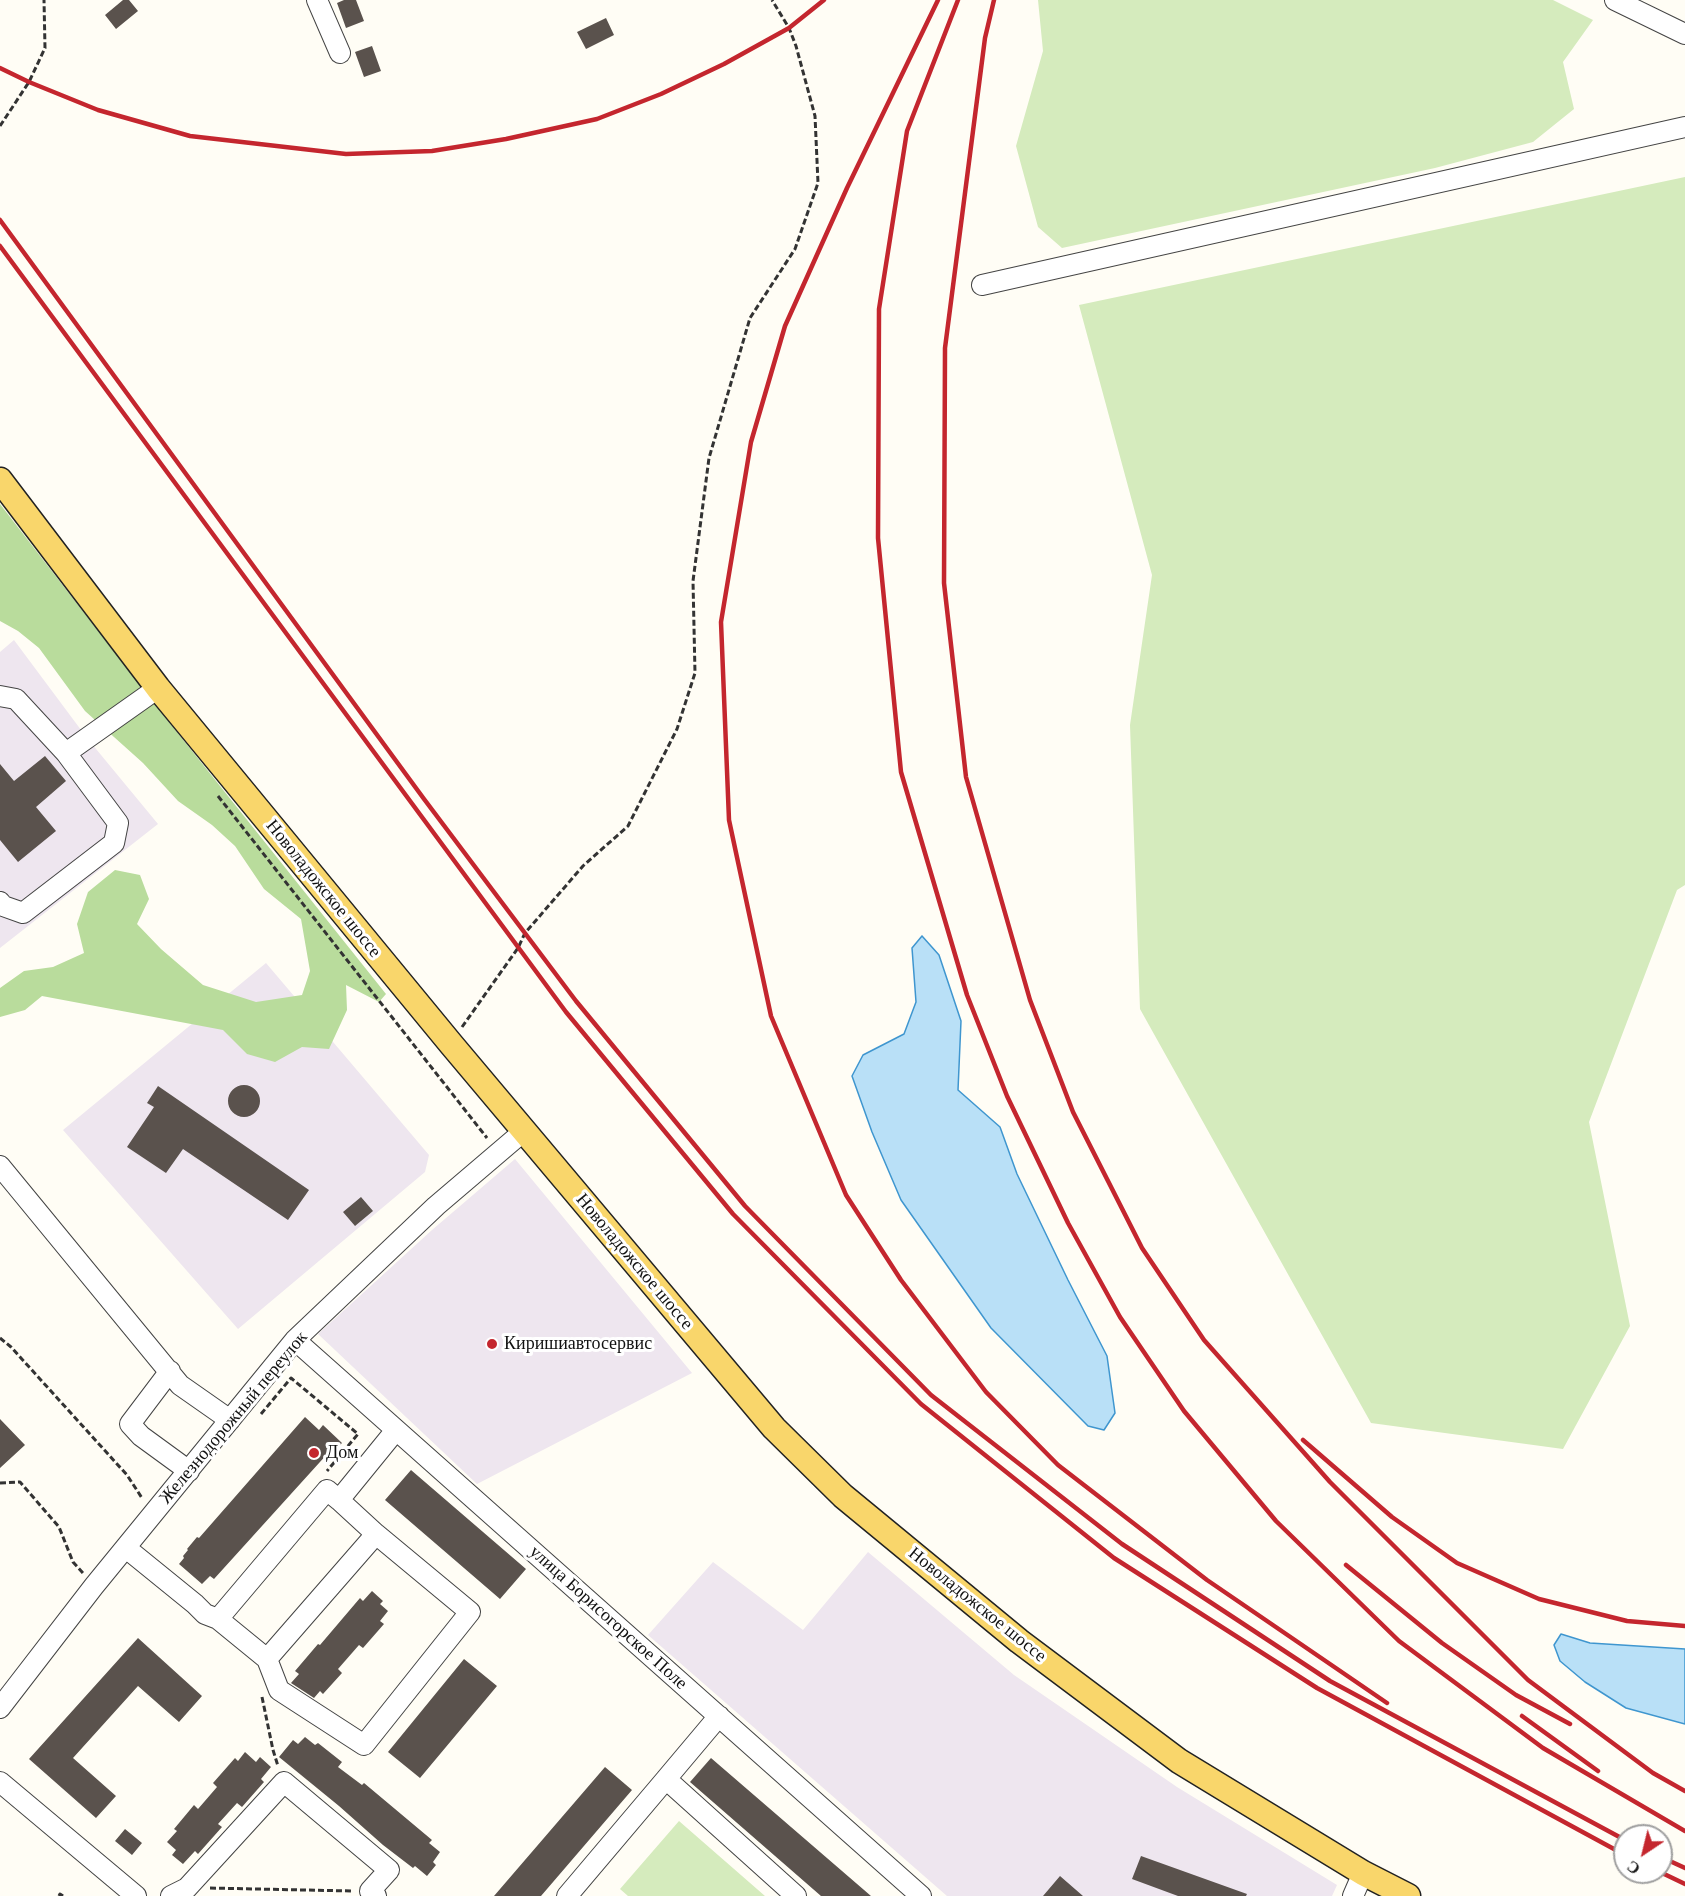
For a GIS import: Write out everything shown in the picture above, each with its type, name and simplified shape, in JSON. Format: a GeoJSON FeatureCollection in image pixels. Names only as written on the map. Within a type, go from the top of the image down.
{"type":"FeatureCollection","features":[{"type":"Feature","properties":{"kind":"main road","name":"Новоладожское шоссе"},"geometry":{"type":"LineString","coordinates":[[0,480],[158,688],[450,1044],[774,1428],[843,1496],[1019,1641],[1179,1761],[1363,1873],[1408,1896]]}},
{"type":"Feature","properties":{"kind":"street"},"geometry":{"type":"LineString","coordinates":[[317,0],[340,52]]}},
{"type":"Feature","properties":{"kind":"street"},"geometry":{"type":"LineString","coordinates":[[1615,0],[1685,34]]}},
{"type":"Feature","properties":{"kind":"street"},"geometry":{"type":"LineString","coordinates":[[982,285],[1685,127]]}},
{"type":"Feature","properties":{"kind":"street"},"geometry":{"type":"LineString","coordinates":[[66,753],[158,688]]}},
{"type":"Feature","properties":{"kind":"street"},"geometry":{"type":"LineString","coordinates":[[0,696],[16,699],[66,753],[118,823],[114,843],[23,913],[3,906],[0,902]]}},
{"type":"Feature","properties":{"kind":"street","name":"Железнодорожный переулок"},"geometry":{"type":"LineString","coordinates":[[0,1708],[94,1586],[295,1340],[436,1206],[524,1131]]}},
{"type":"Feature","properties":{"kind":"street"},"geometry":{"type":"LineString","coordinates":[[0,1166],[180,1384],[230,1420]]}},
{"type":"Feature","properties":{"kind":"street","name":"улица Борисогорское Поле"},"geometry":{"type":"LineString","coordinates":[[295,1340],[921,1896]]}},
{"type":"Feature","properties":{"kind":"street"},"geometry":{"type":"LineString","coordinates":[[170,1371],[130,1424],[141,1436],[189,1471]]}},
{"type":"Feature","properties":{"kind":"street"},"geometry":{"type":"LineString","coordinates":[[339,1500],[396,1430]]}},
{"type":"Feature","properties":{"kind":"street"},"geometry":{"type":"LineString","coordinates":[[126,1548],[171,1583],[205,1614],[218,1619],[267,1659],[279,1690],[364,1744],[470,1612],[327,1490],[218,1619]]}},
{"type":"Feature","properties":{"kind":"street"},"geometry":{"type":"LineString","coordinates":[[267,1659],[376,1534]]}},
{"type":"Feature","properties":{"kind":"street"},"geometry":{"type":"LineString","coordinates":[[567,1896],[719,1716]]}},
{"type":"Feature","properties":{"kind":"street"},"geometry":{"type":"LineString","coordinates":[[666,1779],[796,1896]]}},
{"type":"Feature","properties":{"kind":"street"},"geometry":{"type":"LineString","coordinates":[[0,1782],[136,1896]]}},
{"type":"Feature","properties":{"kind":"street"},"geometry":{"type":"LineString","coordinates":[[179,1892],[284,1782],[389,1870],[373,1894]]}},
{"type":"Feature","properties":{"kind":"street"},"geometry":{"type":"LineString","coordinates":[[1353,1896],[1363,1873]]}},
{"type":"Feature","properties":{"kind":"path"},"geometry":{"type":"LineString","coordinates":[[0,126],[29,82],[45,48],[44,0]]}},
{"type":"Feature","properties":{"kind":"path"},"geometry":{"type":"LineString","coordinates":[[450,1044],[518,948],[525,933],[583,866],[628,826],[677,729],[695,673],[693,581],[709,458],[750,318],[795,249],[818,183],[815,116],[796,46],[789,28],[772,0]]}},
{"type":"Feature","properties":{"kind":"path"},"geometry":{"type":"LineString","coordinates":[[215,792],[499,1153]]}},
{"type":"Feature","properties":{"kind":"path"},"geometry":{"type":"LineString","coordinates":[[0,1338],[11,1347],[127,1475],[153,1514]]}},
{"type":"Feature","properties":{"kind":"path"},"geometry":{"type":"LineString","coordinates":[[261,1413],[291,1378],[358,1434],[320,1479]]}},
{"type":"Feature","properties":{"kind":"path"},"geometry":{"type":"LineString","coordinates":[[0,1483],[20,1482],[58,1527],[73,1562],[94,1586]]}},
{"type":"Feature","properties":{"kind":"path"},"geometry":{"type":"LineString","coordinates":[[261,1695],[273,1750],[284,1782]]}},
{"type":"Feature","properties":{"kind":"path"},"geometry":{"type":"LineString","coordinates":[[179,1892],[373,1894]]}},
{"type":"Feature","properties":{"kind":"path"},"geometry":{"type":"LineString","coordinates":[[59,1896],[60,1894],[63,1896]]}},
{"type":"Feature","properties":{"kind":"shaded area"},"geometry":{"type":"Polygon","coordinates":[[[14,640],[87,738],[158,824],[0,948],[0,652],[14,640]]]}},
{"type":"Feature","properties":{"kind":"shaded area"},"geometry":{"type":"Polygon","coordinates":[[[266,963],[429,1155],[425,1172],[238,1329],[63,1130],[266,963]]]}},
{"type":"Feature","properties":{"kind":"shaded area"},"geometry":{"type":"Polygon","coordinates":[[[515,1159],[692,1373],[477,1484],[318,1334],[432,1230],[515,1159]]]}},
{"type":"Feature","properties":{"kind":"shaded area"},"geometry":{"type":"Polygon","coordinates":[[[868,1552],[1014,1675],[1177,1787],[1337,1885],[1332,1896],[947,1896],[648,1635],[713,1562],[803,1630],[868,1552]]]}},
{"type":"Feature","properties":{"kind":"green space"},"geometry":{"type":"Polygon","coordinates":[[[1038,0],[1553,0],[1593,20],[1563,62],[1574,109],[1533,142],[1435,168],[1062,248],[1038,227],[1016,146],[1043,51],[1038,0]]]}},
{"type":"Feature","properties":{"kind":"green space"},"geometry":{"type":"Polygon","coordinates":[[[1685,177],[1685,885],[1677,890],[1589,1122],[1630,1326],[1563,1449],[1371,1423],[1140,1009],[1130,725],[1152,575],[1079,305],[1685,177]]]}},
{"type":"Feature","properties":{"kind":"green space"},"geometry":{"type":"Polygon","coordinates":[[[0,504],[153,702],[386,994],[379,1002],[346,985],[347,1010],[329,1049],[302,1047],[275,1062],[247,1054],[223,1030],[42,996],[25,1010],[0,1017],[0,988],[24,971],[53,967],[84,953],[77,924],[88,892],[115,870],[140,875],[149,899],[137,924],[161,949],[203,985],[256,1002],[302,995],[310,971],[301,919],[264,889],[235,846],[212,825],[178,801],[143,763],[85,711],[39,648],[18,631],[0,621],[0,504]]]}},
{"type":"Feature","properties":{"kind":"green space"},"geometry":{"type":"Polygon","coordinates":[[[679,1821],[765,1896],[628,1896],[620,1889],[679,1821]]]}},
{"type":"Feature","properties":{"kind":"water"},"geometry":{"type":"Polygon","coordinates":[[[922,936],[939,955],[961,1021],[958,1090],[1000,1127],[1017,1174],[1107,1356],[1115,1413],[1104,1430],[1088,1426],[991,1328],[901,1200],[872,1132],[852,1076],[863,1055],[904,1034],[916,1002],[912,948],[922,936]]]}},
{"type":"Feature","properties":{"kind":"water"},"geometry":{"type":"Polygon","coordinates":[[[1561,1634],[1590,1643],[1685,1649],[1685,1724],[1626,1708],[1585,1682],[1560,1661],[1554,1645],[1561,1634]]]}},
{"type":"Feature","properties":{"kind":"building"},"geometry":{"type":"Polygon","coordinates":[[[123,0],[129,0],[138,11],[116,29],[105,15],[123,0]]]}},
{"type":"Feature","properties":{"kind":"building"},"geometry":{"type":"Polygon","coordinates":[[[344,0],[356,0],[364,21],[346,28],[337,3],[344,0]]]}},
{"type":"Feature","properties":{"kind":"building"},"geometry":{"type":"Polygon","coordinates":[[[606,18],[614,35],[586,49],[577,32],[606,18]]]}},
{"type":"Feature","properties":{"kind":"building"},"geometry":{"type":"Polygon","coordinates":[[[372,46],[381,71],[364,77],[355,52],[372,46]]]}},
{"type":"Feature","properties":{"kind":"building"},"geometry":{"type":"Polygon","coordinates":[[[45,756],[66,781],[36,807],[56,831],[18,862],[0,840],[0,764],[14,781],[45,756]]]}},
{"type":"Feature","properties":{"kind":"building"},"geometry":{"type":"Polygon","coordinates":[[[244,1085],[255,1090],[260,1101],[255,1112],[244,1117],[233,1112],[228,1101],[233,1090],[244,1085]]]}},
{"type":"Feature","properties":{"kind":"building"},"geometry":{"type":"Polygon","coordinates":[[[158,1086],[309,1190],[288,1220],[183,1149],[166,1173],[127,1147],[154,1107],[147,1103],[158,1086]]]}},
{"type":"Feature","properties":{"kind":"building"},"geometry":{"type":"Polygon","coordinates":[[[361,1197],[373,1211],[355,1226],[343,1212],[361,1197]]]}},
{"type":"Feature","properties":{"kind":"building"},"geometry":{"type":"Polygon","coordinates":[[[305,1417],[319,1430],[323,1425],[342,1443],[331,1454],[329,1452],[214,1579],[210,1576],[202,1584],[179,1564],[187,1549],[305,1417]]]}},
{"type":"Feature","properties":{"kind":"building"},"geometry":{"type":"Polygon","coordinates":[[[0,1419],[25,1445],[0,1468],[0,1419]]]}},
{"type":"Feature","properties":{"kind":"building"},"geometry":{"type":"Polygon","coordinates":[[[411,1470],[526,1569],[500,1599],[385,1500],[411,1470]]]}},
{"type":"Feature","properties":{"kind":"building"},"geometry":{"type":"Polygon","coordinates":[[[372,1591],[383,1601],[380,1604],[388,1611],[380,1621],[384,1624],[363,1648],[359,1645],[338,1669],[342,1673],[323,1694],[320,1691],[314,1698],[291,1683],[299,1674],[295,1671],[318,1644],[320,1645],[360,1598],[363,1601],[372,1591]]]}},
{"type":"Feature","properties":{"kind":"building"},"geometry":{"type":"Polygon","coordinates":[[[138,1638],[202,1696],[179,1722],[138,1686],[73,1758],[116,1796],[96,1818],[29,1759],[138,1638]]]}},
{"type":"Feature","properties":{"kind":"building"},"geometry":{"type":"Polygon","coordinates":[[[464,1659],[497,1686],[420,1778],[388,1752],[464,1659]]]}},
{"type":"Feature","properties":{"kind":"building"},"geometry":{"type":"Polygon","coordinates":[[[305,1737],[315,1745],[318,1743],[342,1762],[338,1767],[362,1785],[364,1783],[432,1840],[429,1843],[440,1852],[433,1862],[436,1865],[427,1876],[383,1845],[279,1757],[293,1740],[298,1744],[305,1737]]]}},
{"type":"Feature","properties":{"kind":"building"},"geometry":{"type":"Polygon","coordinates":[[[245,1752],[256,1762],[260,1757],[271,1767],[261,1779],[264,1782],[242,1807],[237,1803],[218,1824],[222,1827],[198,1854],[195,1851],[183,1864],[172,1855],[176,1850],[167,1842],[177,1831],[174,1829],[194,1805],[198,1809],[217,1787],[213,1783],[235,1758],[238,1761],[245,1752]]]}},
{"type":"Feature","properties":{"kind":"building"},"geometry":{"type":"Polygon","coordinates":[[[711,1758],[871,1896],[821,1896],[690,1782],[711,1758]]]}},
{"type":"Feature","properties":{"kind":"building"},"geometry":{"type":"Polygon","coordinates":[[[605,1767],[632,1790],[541,1896],[494,1896],[605,1767]]]}},
{"type":"Feature","properties":{"kind":"building"},"geometry":{"type":"Polygon","coordinates":[[[125,1829],[142,1843],[132,1855],[115,1841],[125,1829]]]}},
{"type":"Feature","properties":{"kind":"building"},"geometry":{"type":"Polygon","coordinates":[[[1141,1856],[1247,1894],[1246,1896],[1178,1896],[1132,1879],[1141,1856]]]}},
{"type":"Feature","properties":{"kind":"building"},"geometry":{"type":"Polygon","coordinates":[[[1060,1876],[1083,1896],[1043,1896],[1060,1876]]]}},
{"type":"Feature","properties":{"kind":"railway"},"geometry":{"type":"LineString","coordinates":[[0,68],[98,110],[190,136],[346,154],[432,151],[506,139],[597,119],[661,94],[724,64],[789,28],[824,0]]}},
{"type":"Feature","properties":{"kind":"railway"},"geometry":{"type":"LineString","coordinates":[[938,0],[847,188],[785,326],[751,442],[721,622],[729,820],[771,1016],[846,1195],[901,1280],[986,1392],[1058,1465],[1207,1580],[1387,1703]]}},
{"type":"Feature","properties":{"kind":"railway"},"geometry":{"type":"LineString","coordinates":[[958,0],[907,131],[879,309],[878,538],[901,772],[967,995],[1007,1096],[1068,1223],[1120,1317],[1184,1411],[1276,1521],[1399,1641],[1543,1748],[1685,1831]]}},
{"type":"Feature","properties":{"kind":"railway"},"geometry":{"type":"LineString","coordinates":[[994,0],[985,38],[945,348],[944,583],[966,777],[1030,1000],[1073,1112],[1142,1248],[1204,1340],[1330,1482],[1528,1680],[1653,1773],[1685,1791]]}},
{"type":"Feature","properties":{"kind":"railway"},"geometry":{"type":"LineString","coordinates":[[0,220],[424,799],[576,1001],[745,1206],[931,1395],[1122,1544],[1330,1681],[1613,1834]]}},
{"type":"Feature","properties":{"kind":"railway"},"geometry":{"type":"LineString","coordinates":[[0,246],[566,1012],[733,1214],[921,1404],[1114,1558],[1317,1688],[1613,1848]]}},
{"type":"Feature","properties":{"kind":"railway"},"geometry":{"type":"LineString","coordinates":[[1303,1440],[1392,1517],[1457,1563],[1539,1599],[1627,1621],[1685,1626]]}},
{"type":"Feature","properties":{"kind":"railway"},"geometry":{"type":"LineString","coordinates":[[1346,1565],[1442,1643],[1516,1695],[1570,1724]]}},
{"type":"Feature","properties":{"kind":"railway"},"geometry":{"type":"LineString","coordinates":[[1522,1716],[1598,1771]]}},
{"type":"Feature","properties":{"kind":"railway"},"geometry":{"type":"LineString","coordinates":[[1673,1862],[1685,1868]]}},
{"type":"Feature","properties":{"kind":"railway"},"geometry":{"type":"LineString","coordinates":[[1673,1878],[1685,1884]]}},
{"type":"Feature","properties":{"kind":"place","name":"Киришиавтосервис"},"geometry":{"type":"Point","coordinates":[492,1344]}},
{"type":"Feature","properties":{"kind":"place","name":"Дом"},"geometry":{"type":"Point","coordinates":[314,1453]}}]}
